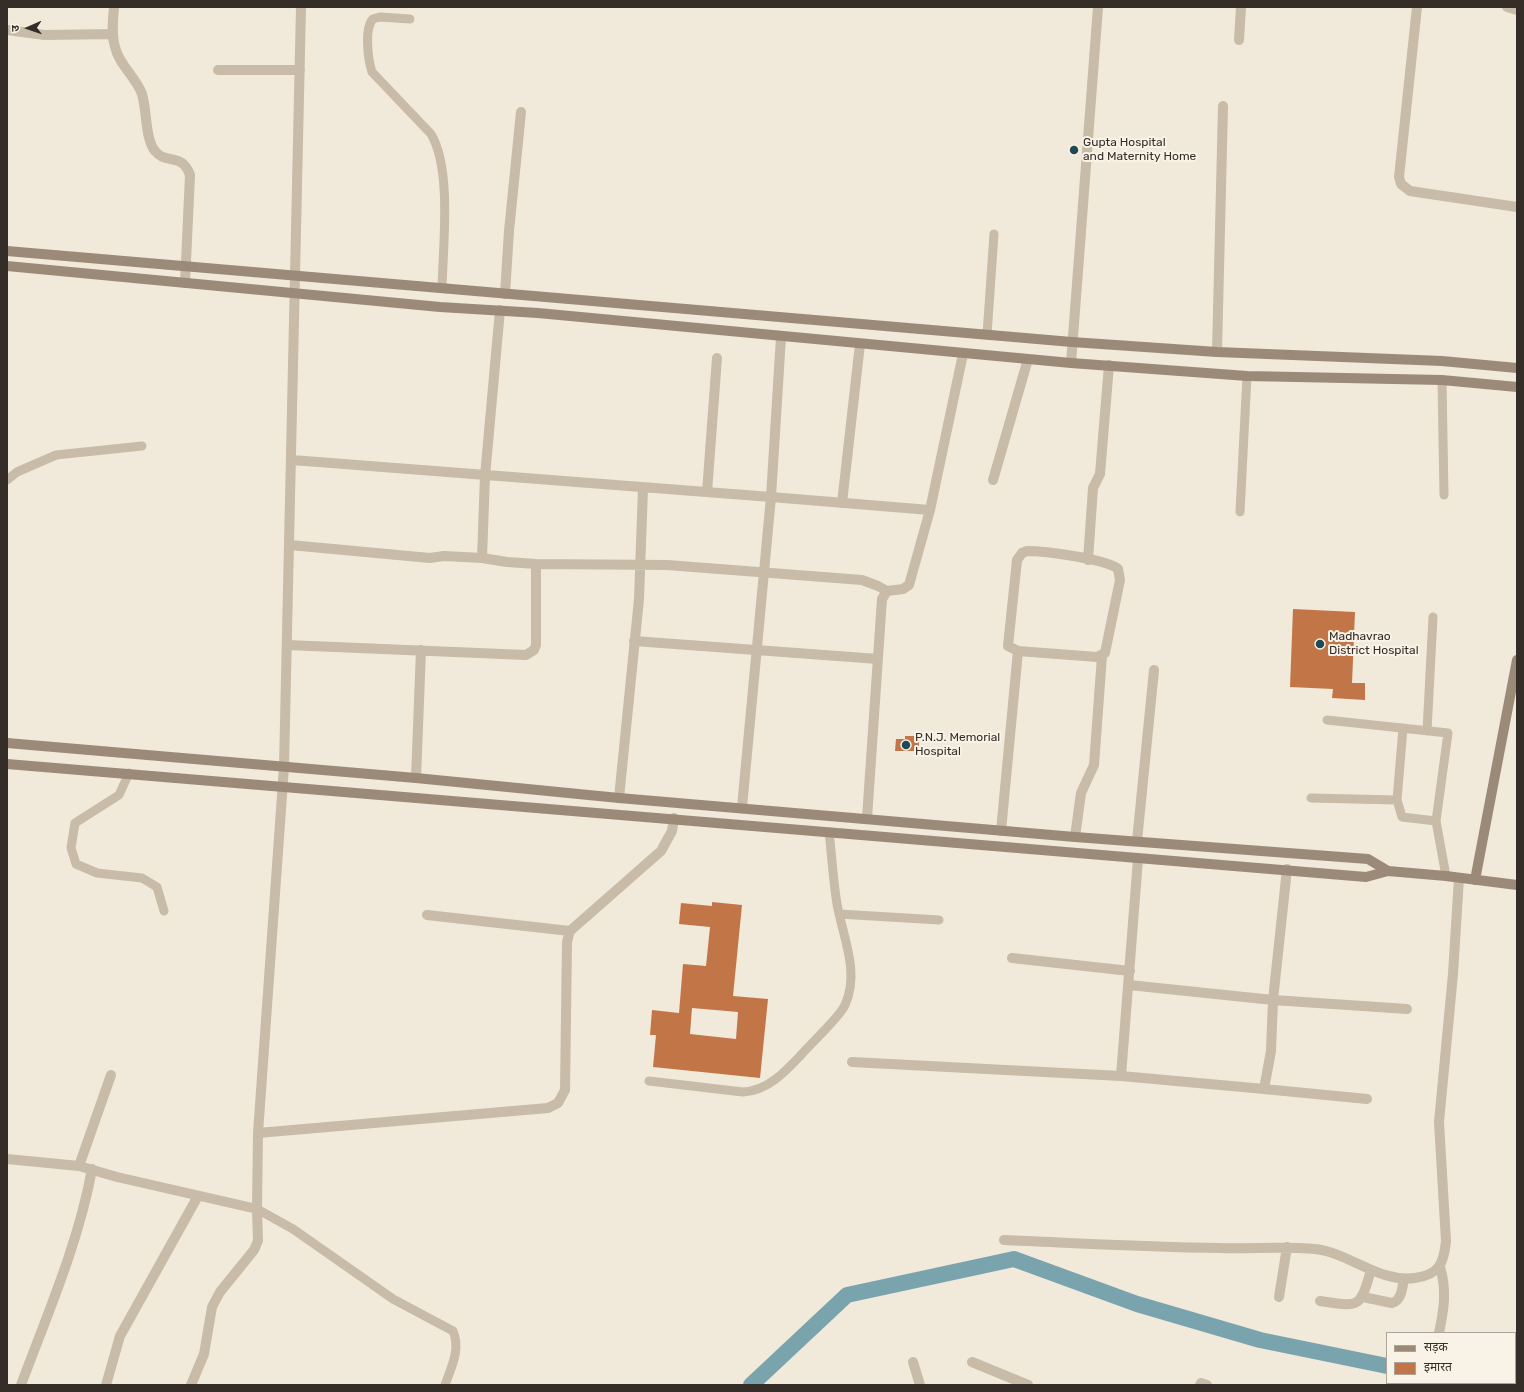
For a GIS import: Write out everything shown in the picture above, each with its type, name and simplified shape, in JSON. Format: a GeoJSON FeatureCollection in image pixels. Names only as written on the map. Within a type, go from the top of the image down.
{"type":"FeatureCollection","features":[{"type":"Feature","properties":{"kind":"street"},"geometry":{"type":"LineString","coordinates":[[114,7],[114,46],[118,56],[142,94],[154,151],[161,156],[181,161],[190,175],[184,283]]}},
{"type":"Feature","properties":{"kind":"street"},"geometry":{"type":"LineString","coordinates":[[191,1385],[204,1354],[212,1307],[220,1292],[254,1250],[258,1241],[258,1133],[284,767],[301,7]]}},
{"type":"Feature","properties":{"kind":"street"},"geometry":{"type":"LineString","coordinates":[[1071,363],[1098,7]]}},
{"type":"Feature","properties":{"kind":"street"},"geometry":{"type":"LineString","coordinates":[[1239,40],[1241,7]]}},
{"type":"Feature","properties":{"kind":"street"},"geometry":{"type":"LineString","coordinates":[[1417,7],[1399,177],[1401,184],[1410,191],[1517,208]]}},
{"type":"Feature","properties":{"kind":"street"},"geometry":{"type":"LineString","coordinates":[[1507,7],[1517,10]]}},
{"type":"Feature","properties":{"kind":"street"},"geometry":{"type":"LineString","coordinates":[[7,30],[45,35],[113,34]]}},
{"type":"Feature","properties":{"kind":"street"},"geometry":{"type":"LineString","coordinates":[[218,70],[300,70]]}},
{"type":"Feature","properties":{"kind":"street"},"geometry":{"type":"LineString","coordinates":[[1217,352],[1223,106]]}},
{"type":"Feature","properties":{"kind":"street"},"geometry":{"type":"LineString","coordinates":[[506,294],[509,231],[521,112]]}},
{"type":"Feature","properties":{"kind":"street"},"geometry":{"type":"LineString","coordinates":[[7,251],[185,265],[1072,342],[1217,352],[1442,361],[1517,368]]}},
{"type":"Feature","properties":{"kind":"street"},"geometry":{"type":"LineString","coordinates":[[7,266],[295,294],[440,307],[500,310],[1071,363],[1246,376],[1442,380],[1517,387]]}},
{"type":"Feature","properties":{"kind":"street"},"geometry":{"type":"LineString","coordinates":[[482,558],[485,476],[500,310]]}},
{"type":"Feature","properties":{"kind":"street"},"geometry":{"type":"LineString","coordinates":[[742,807],[764,572],[781,337]]}},
{"type":"Feature","properties":{"kind":"street"},"geometry":{"type":"LineString","coordinates":[[842,503],[860,344]]}},
{"type":"Feature","properties":{"kind":"street"},"geometry":{"type":"LineString","coordinates":[[290,544],[430,558],[444,556],[482,558],[507,562],[536,564],[640,565],[764,572],[862,580],[887,591],[903,589],[909,585],[930,510],[963,354]]}},
{"type":"Feature","properties":{"kind":"street"},"geometry":{"type":"LineString","coordinates":[[707,492],[716,358]]}},
{"type":"Feature","properties":{"kind":"street"},"geometry":{"type":"LineString","coordinates":[[993,480],[1028,359]]}},
{"type":"Feature","properties":{"kind":"street"},"geometry":{"type":"LineString","coordinates":[[1088,560],[1093,488],[1100,474],[1109,365]]}},
{"type":"Feature","properties":{"kind":"street"},"geometry":{"type":"LineString","coordinates":[[292,460],[930,510]]}},
{"type":"Feature","properties":{"kind":"street"},"geometry":{"type":"LineString","coordinates":[[619,798],[639,599],[642,488]]}},
{"type":"Feature","properties":{"kind":"street"},"geometry":{"type":"LineString","coordinates":[[1075,837],[1081,793],[1094,765],[1102,656],[1105,653],[1120,574],[1118,569],[1114,566],[1043,551],[1027,551],[1019,556],[1007,643],[1010,649],[1018,651],[1102,656]]}},
{"type":"Feature","properties":{"kind":"street"},"geometry":{"type":"LineString","coordinates":[[287,645],[530,654],[536,645],[536,564]]}},
{"type":"Feature","properties":{"kind":"street"},"geometry":{"type":"LineString","coordinates":[[867,818],[882,599],[887,591]]}},
{"type":"Feature","properties":{"kind":"street"},"geometry":{"type":"LineString","coordinates":[[634,641],[878,659]]}},
{"type":"Feature","properties":{"kind":"street"},"geometry":{"type":"LineString","coordinates":[[416,778],[422,650]]}},
{"type":"Feature","properties":{"kind":"street"},"geometry":{"type":"LineString","coordinates":[[1001,831],[1018,651]]}},
{"type":"Feature","properties":{"kind":"street"},"geometry":{"type":"LineString","coordinates":[[1475,880],[1517,660]]}},
{"type":"Feature","properties":{"kind":"street"},"geometry":{"type":"LineString","coordinates":[[1137,841],[1154,670]]}},
{"type":"Feature","properties":{"kind":"street"},"geometry":{"type":"LineString","coordinates":[[7,743],[416,778],[619,798],[742,807],[1001,831],[1368,859],[1388,871]]}},
{"type":"Feature","properties":{"kind":"street"},"geometry":{"type":"LineString","coordinates":[[7,764],[674,818],[1138,859],[1287,869],[1366,878],[1388,871],[1446,876],[1517,885]]}},
{"type":"Feature","properties":{"kind":"street"},"geometry":{"type":"LineString","coordinates":[[775,828],[776,810]]}},
{"type":"Feature","properties":{"kind":"street"},"geometry":{"type":"LineString","coordinates":[[258,1133],[548,1108],[558,1103],[565,1090],[567,942],[570,931],[661,851],[672,831],[674,818]]}},
{"type":"Feature","properties":{"kind":"street"},"geometry":{"type":"LineString","coordinates":[[1122,1076],[1138,859]]}},
{"type":"Feature","properties":{"kind":"street"},"geometry":{"type":"LineString","coordinates":[[1264,1089],[1271,1051],[1273,1000],[1287,869]]}},
{"type":"Feature","properties":{"kind":"street"},"geometry":{"type":"LineString","coordinates":[[1004,1240],[1218,1248],[1287,1248],[1321,1250],[1337,1254],[1371,1270],[1404,1280],[1434,1273],[1440,1267],[1446,1241],[1439,1122],[1453,974],[1459,878]]}},
{"type":"Feature","properties":{"kind":"street"},"geometry":{"type":"LineString","coordinates":[[427,915],[570,931]]}},
{"type":"Feature","properties":{"kind":"street"},"geometry":{"type":"LineString","coordinates":[[1012,958],[1130,971]]}},
{"type":"Feature","properties":{"kind":"street"},"geometry":{"type":"LineString","coordinates":[[1129,985],[1273,1000],[1407,1009]]}},
{"type":"Feature","properties":{"kind":"street"},"geometry":{"type":"LineString","coordinates":[[852,1062],[1122,1076],[1367,1099]]}},
{"type":"Feature","properties":{"kind":"street"},"geometry":{"type":"LineString","coordinates":[[79,1166],[110,1075]]}},
{"type":"Feature","properties":{"kind":"street"},"geometry":{"type":"LineString","coordinates":[[7,1159],[79,1166],[198,1196],[257,1209]]}},
{"type":"Feature","properties":{"kind":"street"},"geometry":{"type":"LineString","coordinates":[[22,1385],[78,1226],[87,1196],[92,1169]]}},
{"type":"Feature","properties":{"kind":"street"},"geometry":{"type":"LineString","coordinates":[[106,1385],[120,1336],[198,1196]]}},
{"type":"Feature","properties":{"kind":"street"},"geometry":{"type":"LineString","coordinates":[[1279,1297],[1287,1248]]}},
{"type":"Feature","properties":{"kind":"street"},"geometry":{"type":"LineString","coordinates":[[1439,1332],[1445,1301],[1444,1280],[1440,1267]]}},
{"type":"Feature","properties":{"kind":"street"},"geometry":{"type":"LineString","coordinates":[[1364,1297],[1371,1270]]}},
{"type":"Feature","properties":{"kind":"street"},"geometry":{"type":"LineString","coordinates":[[1320,1301],[1348,1305],[1364,1297],[1392,1303],[1399,1298],[1404,1280]]}},
{"type":"Feature","properties":{"kind":"street"},"geometry":{"type":"LineString","coordinates":[[913,1362],[920,1385]]}},
{"type":"Feature","properties":{"kind":"street"},"geometry":{"type":"LineString","coordinates":[[972,1362],[1028,1385]]}},
{"type":"Feature","properties":{"kind":"street"},"geometry":{"type":"LineString","coordinates":[[1200,1385],[1207,1385]]}},
{"type":"Feature","properties":{"kind":"lane"},"geometry":{"type":"LineString","coordinates":[[410,19],[380,17],[373,19],[368,28],[370,61],[372,72],[431,134],[437,145],[443,170],[442,288]]}},
{"type":"Feature","properties":{"kind":"lane"},"geometry":{"type":"LineString","coordinates":[[987,335],[994,234]]}},
{"type":"Feature","properties":{"kind":"lane"},"geometry":{"type":"LineString","coordinates":[[1240,512],[1246,376]]}},
{"type":"Feature","properties":{"kind":"lane"},"geometry":{"type":"LineString","coordinates":[[1442,380],[1444,495]]}},
{"type":"Feature","properties":{"kind":"lane"},"geometry":{"type":"LineString","coordinates":[[7,480],[17,472],[56,455],[142,446]]}},
{"type":"Feature","properties":{"kind":"lane"},"geometry":{"type":"LineString","coordinates":[[1427,731],[1433,617]]}},
{"type":"Feature","properties":{"kind":"lane"},"geometry":{"type":"LineString","coordinates":[[1328,720],[1448,733],[1436,821],[1446,876]]}},
{"type":"Feature","properties":{"kind":"lane"},"geometry":{"type":"LineString","coordinates":[[1403,728],[1397,800],[1402,817],[1436,821]]}},
{"type":"Feature","properties":{"kind":"lane"},"geometry":{"type":"LineString","coordinates":[[129,773],[120,795],[76,823],[71,848],[76,864],[97,874],[142,878],[157,887],[164,911]]}},
{"type":"Feature","properties":{"kind":"lane"},"geometry":{"type":"LineString","coordinates":[[1311,798],[1397,800]]}},
{"type":"Feature","properties":{"kind":"lane"},"geometry":{"type":"LineString","coordinates":[[650,1081],[754,1092],[769,1084],[790,1066],[844,1008],[851,990],[850,956],[839,914],[829,832]]}},
{"type":"Feature","properties":{"kind":"lane"},"geometry":{"type":"LineString","coordinates":[[839,914],[939,920]]}},
{"type":"Feature","properties":{"kind":"lane"},"geometry":{"type":"LineString","coordinates":[[257,1209],[293,1229],[393,1299],[453,1331],[457,1346],[446,1385]]}},
{"type":"Feature","properties":{"kind":"building"},"geometry":{"type":"Polygon","coordinates":[[[1293,609],[1355,612],[1352,683],[1365,683],[1365,700],[1332,698],[1333,689],[1290,687],[1293,609]]]}},
{"type":"Feature","properties":{"kind":"building"},"geometry":{"type":"Polygon","coordinates":[[[905,736],[919,736],[919,751],[895,751],[896,739],[905,739],[905,736]]]}},
{"type":"Feature","properties":{"kind":"building"},"geometry":{"type":"Polygon","coordinates":[[[712,902],[742,905],[733,996],[768,999],[760,1078],[653,1067],[656,1035],[650,1035],[652,1010],[679,1013],[683,964],[706,966],[710,927],[679,924],[681,903],[712,906],[712,902]],[[692,1008],[690,1034],[736,1039],[738,1012],[692,1008]]]}},
{"type":"Feature","properties":{"kind":"waterway"},"geometry":{"type":"LineString","coordinates":[[751,1385],[847,1295],[1014,1259],[1137,1304],[1260,1340],[1386,1366]]}},
{"type":"Feature","properties":{"kind":"place","name":"Gupta Hospital and Maternity Home"},"geometry":{"type":"Point","coordinates":[1074,150]}},
{"type":"Feature","properties":{"kind":"place","name":"Madhavrao District Hospital"},"geometry":{"type":"Point","coordinates":[1320,644]}},
{"type":"Feature","properties":{"kind":"place","name":"P.N.J. Memorial Hospital"},"geometry":{"type":"Point","coordinates":[906,745]}}]}
